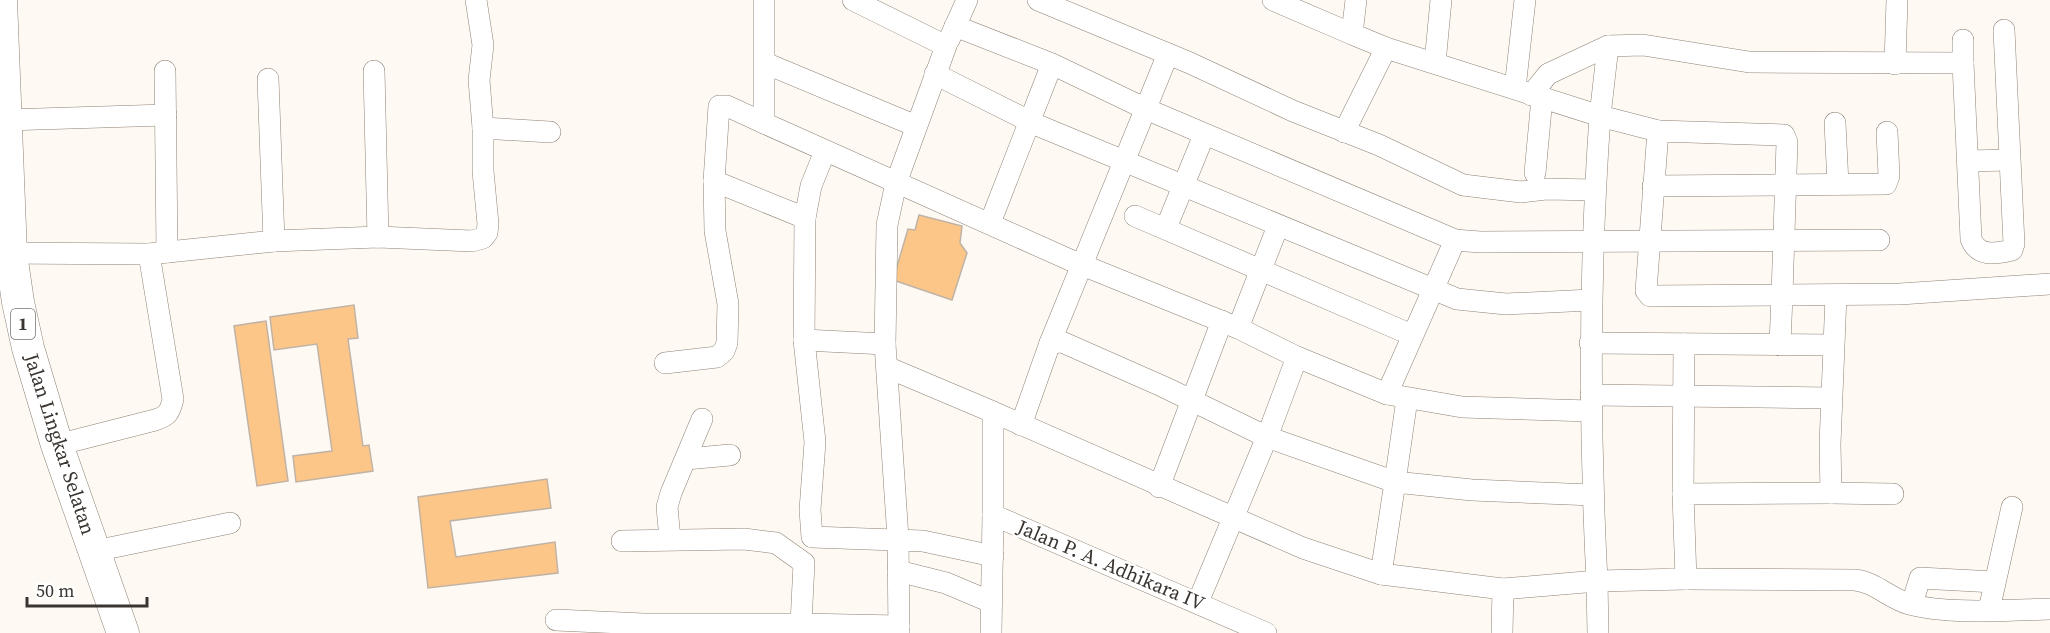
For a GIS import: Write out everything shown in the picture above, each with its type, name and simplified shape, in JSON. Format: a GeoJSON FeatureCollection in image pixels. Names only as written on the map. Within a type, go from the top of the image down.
{"type":"FeatureCollection","features":[{"type":"Feature","properties":{"kind":"highway","name":"Jalan Lingkar Selatan"},"geometry":{"type":"LineString","coordinates":[[1,0],[6,120],[5,254],[28,348],[57,445],[123,633]]}},
{"type":"Feature","properties":{"kind":"street"},"geometry":{"type":"LineString","coordinates":[[5,254],[158,253],[274,241],[378,237],[472,241],[483,238],[488,233],[488,224],[479,80],[483,45],[476,0]]}},
{"type":"Feature","properties":{"kind":"street"},"geometry":{"type":"LineString","coordinates":[[764,0],[764,123]]}},
{"type":"Feature","properties":{"kind":"street"},"geometry":{"type":"LineString","coordinates":[[853,0],[950,36],[1052,64],[1204,135],[1455,240],[1480,242],[1650,239],[1879,240]]}},
{"type":"Feature","properties":{"kind":"street"},"geometry":{"type":"LineString","coordinates":[[556,620],[899,630],[911,573],[910,540],[885,344],[886,240],[896,183],[934,74],[967,0]]}},
{"type":"Feature","properties":{"kind":"street"},"geometry":{"type":"LineString","coordinates":[[1038,0],[1168,54],[1469,186],[1521,192],[1546,189],[1595,190]]}},
{"type":"Feature","properties":{"kind":"street"},"geometry":{"type":"LineString","coordinates":[[1273,0],[1386,48],[1600,116],[1658,131],[1784,135],[1787,142],[1780,345]]}},
{"type":"Feature","properties":{"kind":"street"},"geometry":{"type":"LineString","coordinates":[[1352,34],[1356,0]]}},
{"type":"Feature","properties":{"kind":"street"},"geometry":{"type":"LineString","coordinates":[[1435,63],[1441,0]]}},
{"type":"Feature","properties":{"kind":"street"},"geometry":{"type":"LineString","coordinates":[[1525,0],[1535,173]]}},
{"type":"Feature","properties":{"kind":"street"},"geometry":{"type":"LineString","coordinates":[[1895,64],[1897,0]]}},
{"type":"Feature","properties":{"kind":"street"},"geometry":{"type":"LineString","coordinates":[[1964,40],[1963,63],[1971,238],[1974,247],[1981,252],[2012,250],[2014,244],[2004,30]]}},
{"type":"Feature","properties":{"kind":"street"},"geometry":{"type":"LineString","coordinates":[[1530,94],[1548,74],[1608,46],[1642,45],[1749,62],[1963,63]]}},
{"type":"Feature","properties":{"kind":"street"},"geometry":{"type":"LineString","coordinates":[[1598,633],[1590,343],[1595,190],[1608,46]]}},
{"type":"Feature","properties":{"kind":"street"},"geometry":{"type":"LineString","coordinates":[[1344,132],[1386,48]]}},
{"type":"Feature","properties":{"kind":"street"},"geometry":{"type":"LineString","coordinates":[[1021,425],[1050,343],[1168,54]]}},
{"type":"Feature","properties":{"kind":"street"},"geometry":{"type":"LineString","coordinates":[[765,63],[916,126]]}},
{"type":"Feature","properties":{"kind":"street"},"geometry":{"type":"LineString","coordinates":[[990,223],[1052,64]]}},
{"type":"Feature","properties":{"kind":"street"},"geometry":{"type":"LineString","coordinates":[[57,445],[165,417],[170,411],[173,399],[158,253],[166,115],[165,71]]}},
{"type":"Feature","properties":{"kind":"street"},"geometry":{"type":"LineString","coordinates":[[374,71],[378,237]]}},
{"type":"Feature","properties":{"kind":"street"},"geometry":{"type":"LineString","coordinates":[[934,74],[1030,122],[1432,291],[1457,299],[1506,304],[1591,300]]}},
{"type":"Feature","properties":{"kind":"street"},"geometry":{"type":"LineString","coordinates":[[268,79],[274,241]]}},
{"type":"Feature","properties":{"kind":"street"},"geometry":{"type":"LineString","coordinates":[[665,363],[717,357],[724,351],[727,342],[728,304],[715,231],[714,181],[718,106],[726,106],[1082,265],[1230,325],[1297,357],[1397,396],[1462,407],[1590,403],[1682,396],[1831,398]]}},
{"type":"Feature","properties":{"kind":"street"},"geometry":{"type":"LineString","coordinates":[[6,120],[166,115]]}},
{"type":"Feature","properties":{"kind":"street"},"geometry":{"type":"LineString","coordinates":[[1835,123],[1838,184]]}},
{"type":"Feature","properties":{"kind":"street"},"geometry":{"type":"LineString","coordinates":[[483,128],[550,132]]}},
{"type":"Feature","properties":{"kind":"street"},"geometry":{"type":"LineString","coordinates":[[1658,131],[1646,291],[1650,296],[1836,296],[2050,284]]}},
{"type":"Feature","properties":{"kind":"street"},"geometry":{"type":"LineString","coordinates":[[1653,186],[1784,183],[1886,184],[1887,132]]}},
{"type":"Feature","properties":{"kind":"street"},"geometry":{"type":"LineString","coordinates":[[1166,228],[1204,135]]}},
{"type":"Feature","properties":{"kind":"street"},"geometry":{"type":"LineString","coordinates":[[825,152],[808,194],[805,218],[804,340],[815,442],[810,510],[812,537],[910,540],[949,545],[992,558]]}},
{"type":"Feature","properties":{"kind":"street"},"geometry":{"type":"LineString","coordinates":[[1968,161],[2009,160]]}},
{"type":"Feature","properties":{"kind":"street"},"geometry":{"type":"LineString","coordinates":[[714,181],[805,218]]}},
{"type":"Feature","properties":{"kind":"street"},"geometry":{"type":"LineString","coordinates":[[1135,216],[1412,335]]}},
{"type":"Feature","properties":{"kind":"street"},"geometry":{"type":"LineString","coordinates":[[1158,487],[1192,402],[1230,325],[1261,271],[1278,226]]}},
{"type":"Feature","properties":{"kind":"street"},"geometry":{"type":"LineString","coordinates":[[1381,574],[1395,482],[1397,396],[1412,335],[1455,240]]}},
{"type":"Feature","properties":{"kind":"street"},"geometry":{"type":"LineString","coordinates":[[1832,493],[1831,398],[1836,296]]}},
{"type":"Feature","properties":{"kind":"street"},"geometry":{"type":"LineString","coordinates":[[804,340],[885,344]]}},
{"type":"Feature","properties":{"kind":"street"},"geometry":{"type":"LineString","coordinates":[[1050,343],[1062,342],[1267,438],[1395,482],[1472,490],[1593,495]]}},
{"type":"Feature","properties":{"kind":"street"},"geometry":{"type":"LineString","coordinates":[[1590,343],[1833,345]]}},
{"type":"Feature","properties":{"kind":"street"},"geometry":{"type":"LineString","coordinates":[[1684,344],[1682,396],[1686,579]]}},
{"type":"Feature","properties":{"kind":"street"},"geometry":{"type":"LineString","coordinates":[[1198,602],[1267,438],[1297,357]]}},
{"type":"Feature","properties":{"kind":"street"},"geometry":{"type":"LineString","coordinates":[[889,368],[1233,519],[1303,548],[1381,574],[1503,589],[1597,581],[1855,580],[1869,581],[1890,597],[1912,604],[1989,610],[2050,609]]}},
{"type":"Feature","properties":{"kind":"street"},"geometry":{"type":"LineString","coordinates":[[993,412],[993,515]]}},
{"type":"Feature","properties":{"kind":"street"},"geometry":{"type":"LineString","coordinates":[[670,540],[667,507],[702,419]]}},
{"type":"Feature","properties":{"kind":"street"},"geometry":{"type":"LineString","coordinates":[[686,459],[730,455]]}},
{"type":"Feature","properties":{"kind":"street"},"geometry":{"type":"LineString","coordinates":[[1683,494],[1893,494]]}},
{"type":"Feature","properties":{"kind":"street"},"geometry":{"type":"LineString","coordinates":[[1989,610],[2012,507]]}},
{"type":"Feature","properties":{"kind":"street","name":"Jalan P. A. Adhikara IV"},"geometry":{"type":"LineString","coordinates":[[991,633],[993,515],[1266,633]]}},
{"type":"Feature","properties":{"kind":"street"},"geometry":{"type":"LineString","coordinates":[[95,551],[230,523]]}},
{"type":"Feature","properties":{"kind":"street"},"geometry":{"type":"LineString","coordinates":[[622,541],[744,539],[776,543],[799,557],[804,563],[801,628]]}},
{"type":"Feature","properties":{"kind":"street"},"geometry":{"type":"LineString","coordinates":[[911,573],[991,600]]}},
{"type":"Feature","properties":{"kind":"street"},"geometry":{"type":"LineString","coordinates":[[1912,604],[1920,578],[1994,582]]}},
{"type":"Feature","properties":{"kind":"street"},"geometry":{"type":"LineString","coordinates":[[1502,633],[1503,589]]}},
{"type":"Feature","properties":{"kind":"building"},"geometry":{"type":"Polygon","coordinates":[[[919,215],[962,226],[960,243],[967,253],[952,300],[893,280],[908,229],[915,230],[919,215]]]}},
{"type":"Feature","properties":{"kind":"building"},"geometry":{"type":"Polygon","coordinates":[[[354,305],[358,338],[348,339],[363,446],[369,445],[373,471],[296,482],[293,456],[332,451],[317,344],[274,350],[270,317],[354,305]]]}},
{"type":"Feature","properties":{"kind":"building"},"geometry":{"type":"Polygon","coordinates":[[[266,321],[288,481],[257,486],[234,326],[266,321]]]}},
{"type":"Feature","properties":{"kind":"building"},"geometry":{"type":"Polygon","coordinates":[[[547,479],[551,508],[450,521],[456,557],[555,542],[558,573],[428,588],[418,497],[547,479]]]}}]}
